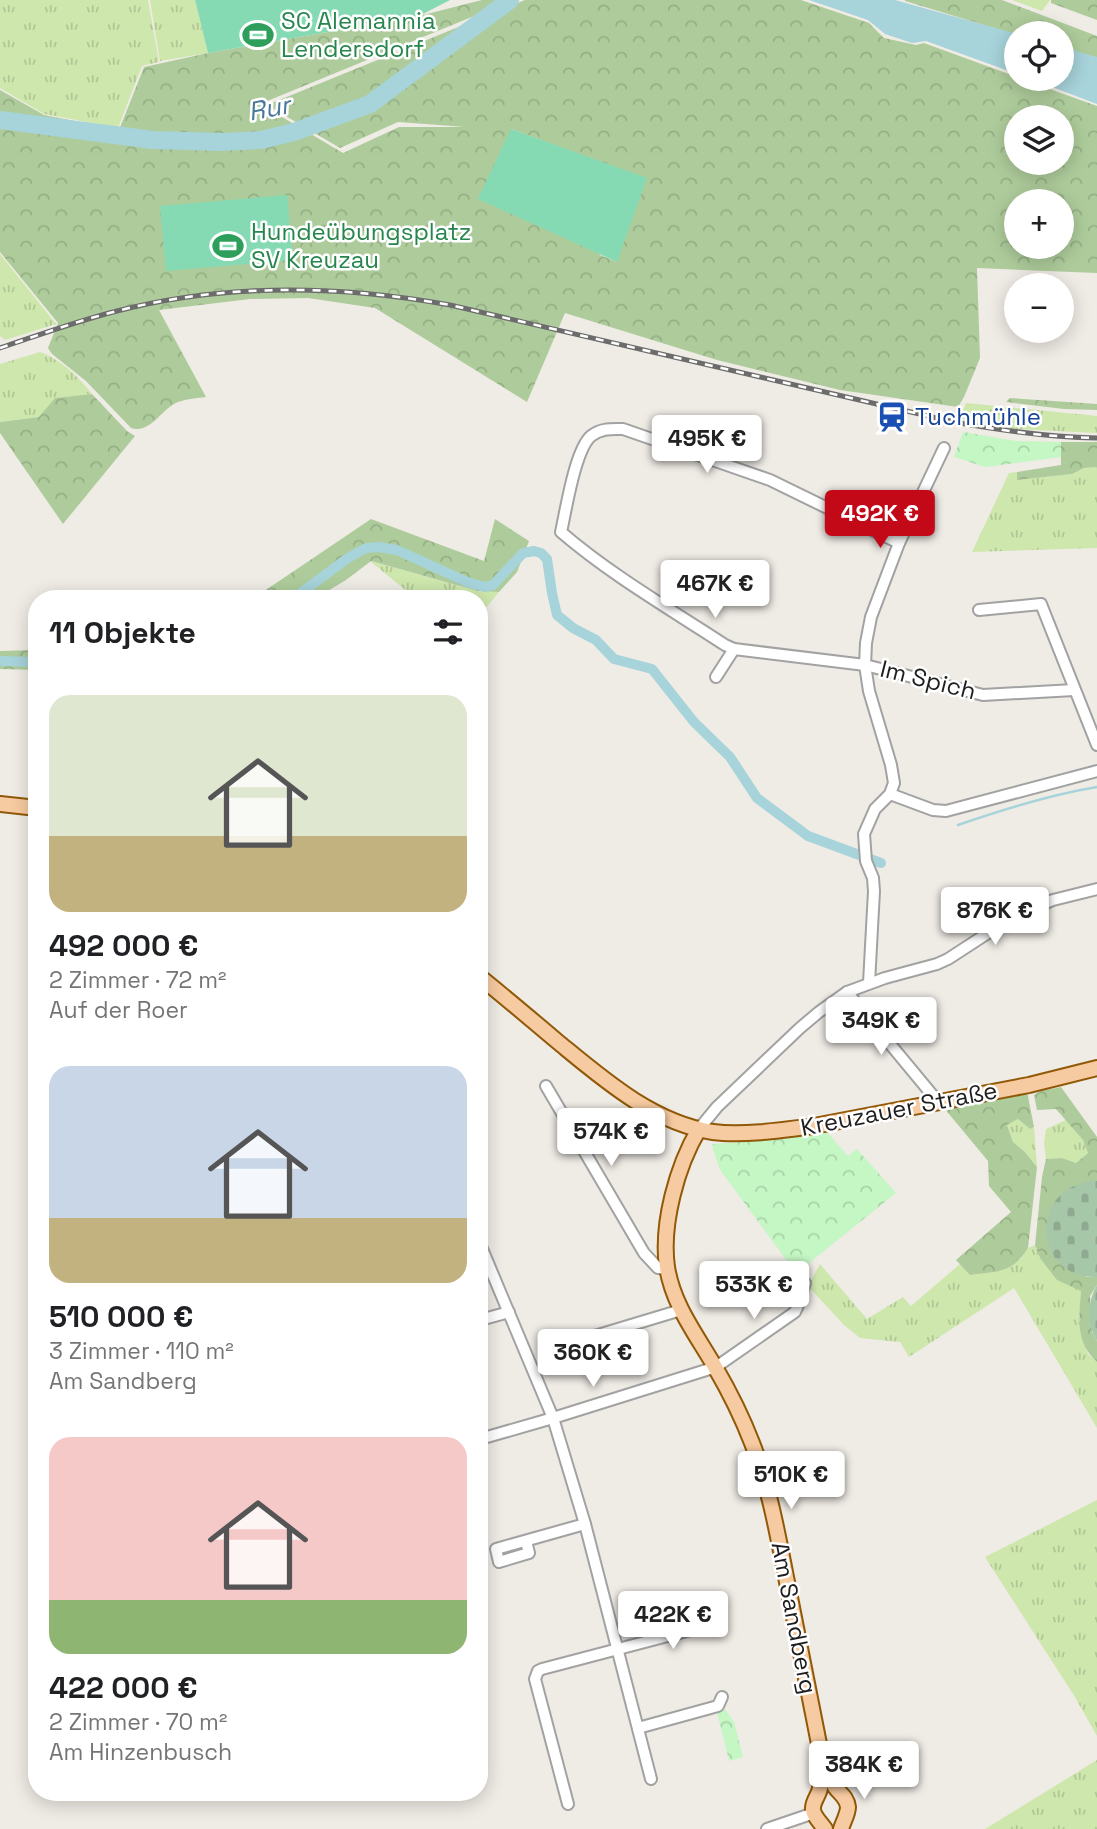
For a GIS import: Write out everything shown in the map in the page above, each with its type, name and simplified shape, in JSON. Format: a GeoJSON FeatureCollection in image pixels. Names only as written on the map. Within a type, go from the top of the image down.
{"type":"FeatureCollection","features":[{"type":"Feature","properties":{"kind":"main road"},"geometry":{"type":"LineString","coordinates":[[0,804],[28,807]]}},
{"type":"Feature","properties":{"kind":"main road","name":"Kreuzauer Straße"},"geometry":{"type":"LineString","coordinates":[[488,984],[629,1097],[669,1119],[716,1132],[780,1131],[814,1126],[1029,1085],[1097,1068]]}},
{"type":"Feature","properties":{"kind":"main road","name":"Am Sandberg"},"geometry":{"type":"LineString","coordinates":[[699,1129],[688,1149],[669,1213],[666,1236],[668,1269],[681,1310],[716,1367],[752,1442],[770,1498],[821,1754]]}},
{"type":"Feature","properties":{"kind":"main road"},"geometry":{"type":"LineString","coordinates":[[821,1754],[827,1762],[831,1780],[847,1802],[848,1811],[842,1824],[829,1825],[820,1821],[813,1805],[820,1787],[818,1763],[821,1754]]}},
{"type":"Feature","properties":{"kind":"main road"},"geometry":{"type":"LineString","coordinates":[[818,1795],[827,1790],[838,1792]]}},
{"type":"Feature","properties":{"kind":"street"},"geometry":{"type":"LineString","coordinates":[[716,677],[734,649],[650,596],[561,532],[581,452],[590,437],[604,429],[623,429],[770,480],[899,543]]}},
{"type":"Feature","properties":{"kind":"street"},"geometry":{"type":"LineString","coordinates":[[869,983],[874,891],[873,877],[865,856],[864,834],[875,809],[890,794],[894,783],[869,691],[865,665],[866,643],[871,617],[899,543],[944,448]]}},
{"type":"Feature","properties":{"kind":"street"},"geometry":{"type":"LineString","coordinates":[[979,610],[1041,604],[1097,745]]}},
{"type":"Feature","properties":{"kind":"street","name":"Im Spich"},"geometry":{"type":"LineString","coordinates":[[734,649],[865,665],[983,695],[1074,690]]}},
{"type":"Feature","properties":{"kind":"street"},"geometry":{"type":"LineString","coordinates":[[890,794],[933,810],[946,811],[1097,771]]}},
{"type":"Feature","properties":{"kind":"street"},"geometry":{"type":"LineString","coordinates":[[699,1129],[717,1107],[800,1028],[848,992],[869,983],[937,964],[1002,921],[1053,900],[1097,890]]}},
{"type":"Feature","properties":{"kind":"street"},"geometry":{"type":"LineString","coordinates":[[848,992],[939,1103]]}},
{"type":"Feature","properties":{"kind":"street"},"geometry":{"type":"LineString","coordinates":[[547,1086],[644,1253],[658,1268],[668,1269]]}},
{"type":"Feature","properties":{"kind":"street"},"geometry":{"type":"LineString","coordinates":[[488,1263],[553,1418],[585,1524],[651,1779]]}},
{"type":"Feature","properties":{"kind":"street"},"geometry":{"type":"LineString","coordinates":[[488,1437],[716,1367],[795,1312],[805,1283]]}},
{"type":"Feature","properties":{"kind":"street"},"geometry":{"type":"LineString","coordinates":[[569,1341],[589,1338],[681,1310]]}},
{"type":"Feature","properties":{"kind":"street"},"geometry":{"type":"LineString","coordinates":[[488,1318],[509,1312]]}},
{"type":"Feature","properties":{"kind":"street"},"geometry":{"type":"LineString","coordinates":[[526,1541],[585,1524]]}},
{"type":"Feature","properties":{"kind":"street"},"geometry":{"type":"LineString","coordinates":[[568,1804],[535,1679],[536,1674],[542,1669],[721,1622]]}},
{"type":"Feature","properties":{"kind":"street"},"geometry":{"type":"LineString","coordinates":[[638,1728],[718,1706],[722,1697]]}},
{"type":"Feature","properties":{"kind":"street"},"geometry":{"type":"LineString","coordinates":[[767,1829],[820,1821]]}},
{"type":"Feature","properties":{"kind":"green space"},"geometry":{"type":"Polygon","coordinates":[[[0,0],[148,0],[159,62],[142,66],[118,128],[44,114],[0,88],[0,0]]]}},
{"type":"Feature","properties":{"kind":"green space"},"geometry":{"type":"Polygon","coordinates":[[[150,0],[195,0],[208,53],[160,61],[150,0]]]}},
{"type":"Feature","properties":{"kind":"green space","name":"SC Alemannia Lendersdorf"},"geometry":{"type":"Polygon","coordinates":[[[195,0],[450,0],[419,16],[208,53],[195,0]]]}},
{"type":"Feature","properties":{"kind":"green space"},"geometry":{"type":"Polygon","coordinates":[[[482,0],[513,0],[260,104],[343,153],[399,127],[465,127],[398,122],[340,148],[267,105],[525,0],[801,0],[869,23],[884,38],[916,45],[924,43],[1004,72],[1004,91],[1055,91],[1097,106],[1097,273],[977,268],[980,358],[958,407],[840,390],[717,360],[565,313],[527,402],[375,308],[308,298],[250,299],[159,310],[206,397],[178,402],[150,424],[138,429],[131,428],[86,381],[52,354],[48,348],[58,323],[0,252],[0,90],[44,115],[119,130],[144,67],[419,16],[482,0]],[[511,129],[600,255],[617,262],[557,146],[511,129]]]}},
{"type":"Feature","properties":{"kind":"green space"},"geometry":{"type":"Polygon","coordinates":[[[1002,0],[1057,21],[1004,21],[1004,31],[905,1],[1002,0]]]}},
{"type":"Feature","properties":{"kind":"green space"},"geometry":{"type":"Polygon","coordinates":[[[1012,0],[1050,0],[1042,11],[1012,0]]]}},
{"type":"Feature","properties":{"kind":"green space"},"geometry":{"type":"Polygon","coordinates":[[[1051,0],[1097,0],[1097,20],[1051,3],[1051,0]]]}},
{"type":"Feature","properties":{"kind":"green space"},"geometry":{"type":"Polygon","coordinates":[[[1074,27],[1097,36],[1097,58],[1074,51],[1074,27]]]}},
{"type":"Feature","properties":{"kind":"green space"},"geometry":{"type":"Polygon","coordinates":[[[511,129],[647,178],[617,262],[478,199],[511,129]]]}},
{"type":"Feature","properties":{"kind":"green space","name":"Hundeübungsplatz SV Kreuzau"},"geometry":{"type":"Polygon","coordinates":[[[287,195],[293,260],[166,271],[160,206],[287,195]]]}},
{"type":"Feature","properties":{"kind":"green space"},"geometry":{"type":"Polygon","coordinates":[[[0,254],[56,324],[5,340],[0,336],[0,254]]]}},
{"type":"Feature","properties":{"kind":"green space"},"geometry":{"type":"Polygon","coordinates":[[[40,352],[69,369],[92,394],[55,398],[40,417],[0,422],[0,364],[40,352]]]}},
{"type":"Feature","properties":{"kind":"green space"},"geometry":{"type":"Polygon","coordinates":[[[92,394],[135,436],[63,524],[0,433],[0,422],[39,417],[55,398],[92,394]]]}},
{"type":"Feature","properties":{"kind":"green space"},"geometry":{"type":"Polygon","coordinates":[[[1010,398],[1097,404],[1097,410],[1006,402],[1010,398]]]}},
{"type":"Feature","properties":{"kind":"green space"},"geometry":{"type":"Polygon","coordinates":[[[966,403],[1097,416],[1097,433],[1015,429],[959,420],[966,403]]]}},
{"type":"Feature","properties":{"kind":"green space"},"geometry":{"type":"Polygon","coordinates":[[[963,432],[1016,441],[1061,442],[1061,457],[985,467],[954,457],[963,432]]]}},
{"type":"Feature","properties":{"kind":"green space"},"geometry":{"type":"Polygon","coordinates":[[[1061,442],[1097,442],[1097,467],[1084,468],[1072,474],[1017,480],[1017,472],[1061,465],[1061,442]]]}},
{"type":"Feature","properties":{"kind":"green space"},"geometry":{"type":"Polygon","coordinates":[[[1097,467],[1097,548],[972,552],[1009,473],[1017,472],[1017,480],[1072,474],[1084,468],[1097,467]]]}},
{"type":"Feature","properties":{"kind":"green space"},"geometry":{"type":"Polygon","coordinates":[[[371,519],[484,561],[495,519],[529,541],[517,572],[499,592],[474,590],[371,561],[329,590],[266,590],[371,519]]]}},
{"type":"Feature","properties":{"kind":"green space"},"geometry":{"type":"Polygon","coordinates":[[[370,561],[474,590],[405,590],[370,561]]]}},
{"type":"Feature","properties":{"kind":"green space"},"geometry":{"type":"Polygon","coordinates":[[[488,591],[499,592],[488,605],[488,591]]]}},
{"type":"Feature","properties":{"kind":"green space"},"geometry":{"type":"Polygon","coordinates":[[[28,650],[28,670],[0,669],[0,651],[28,650]]]}},
{"type":"Feature","properties":{"kind":"green space"},"geometry":{"type":"Polygon","coordinates":[[[1061,1087],[1097,1137],[1097,1181],[1089,1181],[1086,1277],[1097,1277],[1097,1285],[1090,1296],[1092,1332],[1097,1341],[1097,1362],[1085,1347],[1082,1338],[1079,1320],[1081,1291],[1057,1280],[1040,1258],[1035,1245],[1046,1159],[1062,1158],[1076,1163],[1088,1153],[1083,1140],[1056,1109],[1037,1110],[1034,1095],[1061,1087]]]}},
{"type":"Feature","properties":{"kind":"green space"},"geometry":{"type":"Polygon","coordinates":[[[1027,1091],[1034,1127],[1030,1129],[1018,1119],[1007,1125],[1013,1142],[1037,1167],[1028,1248],[1010,1267],[996,1272],[970,1275],[956,1260],[1011,1212],[989,1186],[988,1161],[944,1108],[1027,1091]]]}},
{"type":"Feature","properties":{"kind":"green space"},"geometry":{"type":"Polygon","coordinates":[[[1018,1119],[1030,1129],[1034,1127],[1037,1167],[1013,1142],[1007,1125],[1018,1119]]]}},
{"type":"Feature","properties":{"kind":"green space"},"geometry":{"type":"Polygon","coordinates":[[[1066,1120],[1083,1140],[1088,1153],[1076,1163],[1062,1158],[1046,1159],[1046,1129],[1066,1120]]]}},
{"type":"Feature","properties":{"kind":"green space"},"geometry":{"type":"Polygon","coordinates":[[[826,1131],[848,1156],[857,1149],[896,1193],[809,1263],[799,1277],[720,1170],[712,1146],[826,1131]]]}},
{"type":"Feature","properties":{"kind":"green space"},"geometry":{"type":"Polygon","coordinates":[[[1097,1181],[1097,1277],[1076,1274],[1060,1264],[1053,1255],[1046,1233],[1050,1211],[1056,1201],[1070,1188],[1097,1181]]]}},
{"type":"Feature","properties":{"kind":"green space"},"geometry":{"type":"Polygon","coordinates":[[[1035,1245],[1040,1258],[1081,1291],[1079,1320],[1088,1354],[1097,1362],[1097,1428],[1014,1288],[909,1357],[900,1342],[860,1338],[844,1325],[808,1286],[820,1264],[867,1319],[903,1297],[911,1306],[960,1264],[970,1274],[1021,1259],[1028,1248],[1035,1245]]]}},
{"type":"Feature","properties":{"kind":"green space"},"geometry":{"type":"Polygon","coordinates":[[[1097,1285],[1097,1341],[1089,1313],[1097,1285]]]}},
{"type":"Feature","properties":{"kind":"green space"},"geometry":{"type":"Polygon","coordinates":[[[1097,1500],[1097,1736],[985,1557],[1097,1500]]]}},
{"type":"Feature","properties":{"kind":"green space"},"geometry":{"type":"Polygon","coordinates":[[[725,1709],[734,1722],[743,1757],[729,1761],[717,1712],[725,1709]]]}},
{"type":"Feature","properties":{"kind":"green space"},"geometry":{"type":"Polygon","coordinates":[[[1097,1760],[1097,1829],[985,1829],[1097,1760]]]}},
{"type":"Feature","properties":{"kind":"water"},"geometry":{"type":"Polygon","coordinates":[[[809,0],[895,0],[1004,30],[1004,69],[926,41],[912,43],[885,34],[868,20],[809,0]]]}},
{"type":"Feature","properties":{"kind":"water"},"geometry":{"type":"Polygon","coordinates":[[[1074,50],[1097,57],[1097,104],[1063,91],[1074,91],[1074,50]]]}},
{"type":"Feature","properties":{"kind":"waterway","name":"Rur"},"geometry":{"type":"LineString","coordinates":[[0,120],[153,140],[261,140],[294,132],[370,104],[510,0]]}},
{"type":"Feature","properties":{"kind":"waterway"},"geometry":{"type":"LineString","coordinates":[[305,590],[366,548],[397,550],[467,582],[485,587],[493,585],[523,553],[541,553],[547,559],[557,615],[573,628],[596,640],[614,659],[652,669],[694,722],[730,757],[757,798],[808,836],[881,863]]}},
{"type":"Feature","properties":{"kind":"waterway"},"geometry":{"type":"LineString","coordinates":[[0,661],[28,662]]}},
{"type":"Feature","properties":{"kind":"waterway"},"geometry":{"type":"LineString","coordinates":[[958,825],[1027,803],[1097,787]]}},
{"type":"Feature","properties":{"kind":"railway"},"geometry":{"type":"LineString","coordinates":[[0,348],[102,315],[199,295],[283,290],[366,294],[450,305],[954,422],[1026,433],[1097,438]]}},
{"type":"Feature","properties":{"kind":"place","name":"SC Alemannia Lendersdorf"},"geometry":{"type":"Point","coordinates":[258,35]}},
{"type":"Feature","properties":{"kind":"place","name":"Hundeübungsplatz SV Kreuzau"},"geometry":{"type":"Point","coordinates":[228,246]}},
{"type":"Feature","properties":{"kind":"place","name":"Tuchmühle"},"geometry":{"type":"Point","coordinates":[892,417]}}]}
